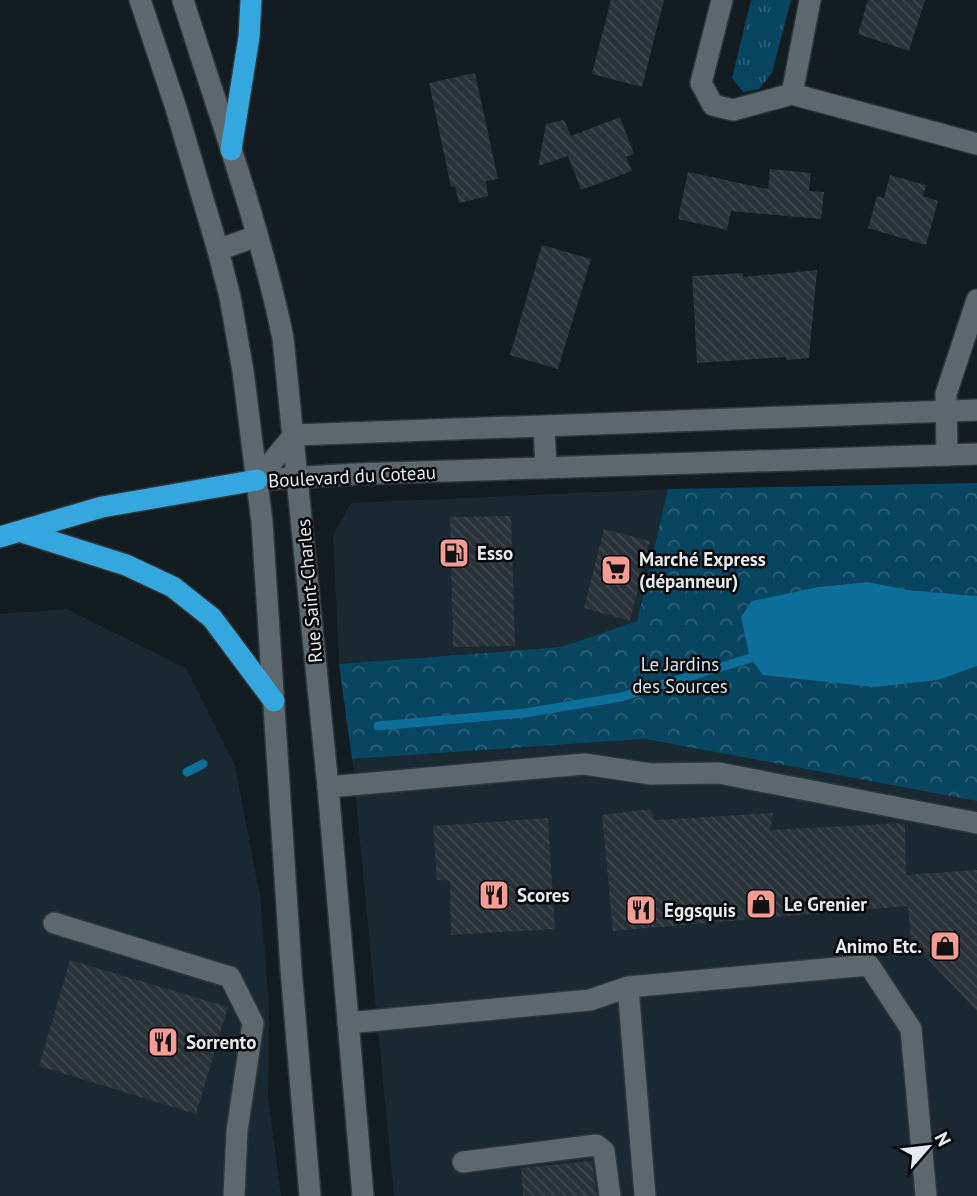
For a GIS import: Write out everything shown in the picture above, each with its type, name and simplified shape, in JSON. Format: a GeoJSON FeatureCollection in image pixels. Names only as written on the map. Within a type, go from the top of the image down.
{"type":"FeatureCollection","features":[{"type":"Feature","properties":{"kind":"highway"},"geometry":{"type":"LineString","coordinates":[[231,150],[249,37],[251,0]]}},
{"type":"Feature","properties":{"kind":"highway"},"geometry":{"type":"LineString","coordinates":[[0,537],[102,507],[257,480]]}},
{"type":"Feature","properties":{"kind":"highway"},"geometry":{"type":"LineString","coordinates":[[22,531],[126,565],[173,587],[212,618],[274,701]]}},
{"type":"Feature","properties":{"kind":"street"},"geometry":{"type":"LineString","coordinates":[[140,0],[176,108],[218,250],[238,337],[262,522],[290,969],[310,1196]]}},
{"type":"Feature","properties":{"kind":"street","name":"Rue Saint-Charles"},"geometry":{"type":"LineString","coordinates":[[183,0],[257,236],[283,338],[328,787],[363,1196]]}},
{"type":"Feature","properties":{"kind":"street"},"geometry":{"type":"LineString","coordinates":[[722,0],[701,83],[712,105],[733,110],[792,94],[977,144]]}},
{"type":"Feature","properties":{"kind":"street"},"geometry":{"type":"LineString","coordinates":[[792,94],[810,0]]}},
{"type":"Feature","properties":{"kind":"street"},"geometry":{"type":"LineString","coordinates":[[218,250],[257,236]]}},
{"type":"Feature","properties":{"kind":"street"},"geometry":{"type":"LineString","coordinates":[[947,455],[945,411],[948,385],[977,300]]}},
{"type":"Feature","properties":{"kind":"street"},"geometry":{"type":"LineString","coordinates":[[294,435],[977,410]]}},
{"type":"Feature","properties":{"kind":"street"},"geometry":{"type":"LineString","coordinates":[[544,426],[546,468]]}},
{"type":"Feature","properties":{"kind":"street","name":"Boulevard du Coteau"},"geometry":{"type":"LineString","coordinates":[[257,480],[294,435]]}},
{"type":"Feature","properties":{"kind":"street","name":"Boulevard du Coteau"},"geometry":{"type":"LineString","coordinates":[[257,480],[977,454]]}},
{"type":"Feature","properties":{"kind":"street"},"geometry":{"type":"LineString","coordinates":[[328,787],[584,764],[651,774],[719,773],[977,822]]}},
{"type":"Feature","properties":{"kind":"street"},"geometry":{"type":"LineString","coordinates":[[54,923],[230,977],[253,1023],[237,1131],[234,1196]]}},
{"type":"Feature","properties":{"kind":"street"},"geometry":{"type":"LineString","coordinates":[[348,1023],[590,1000],[628,987],[869,965],[911,1030],[926,1196]]}},
{"type":"Feature","properties":{"kind":"street"},"geometry":{"type":"LineString","coordinates":[[628,987],[645,1196]]}},
{"type":"Feature","properties":{"kind":"street"},"geometry":{"type":"LineString","coordinates":[[463,1163],[596,1145],[604,1151],[610,1196]]}},
{"type":"Feature","properties":{"kind":"shaded area"},"geometry":{"type":"Polygon","coordinates":[[[668,489],[637,621],[561,647],[339,664],[333,535],[351,503],[668,489]]]}},
{"type":"Feature","properties":{"kind":"shaded area"},"geometry":{"type":"Polygon","coordinates":[[[868,582],[909,590],[977,596],[977,666],[938,680],[874,687],[763,675],[750,658],[741,617],[752,601],[818,587],[868,582]]]}},
{"type":"Feature","properties":{"kind":"shaded area"},"geometry":{"type":"Polygon","coordinates":[[[67,609],[186,668],[235,766],[260,896],[269,1002],[268,1096],[281,1196],[0,1196],[0,614],[67,609]]]}},
{"type":"Feature","properties":{"kind":"shaded area"},"geometry":{"type":"Polygon","coordinates":[[[645,739],[977,801],[977,1196],[394,1196],[352,759],[645,739]]]}},
{"type":"Feature","properties":{"kind":"green space"},"geometry":{"type":"Polygon","coordinates":[[[751,0],[791,0],[772,73],[759,89],[743,92],[732,78],[751,0]]]}},
{"type":"Feature","properties":{"kind":"green space","name":"Le Jardins des Sources"},"geometry":{"type":"Polygon","coordinates":[[[977,483],[977,596],[909,590],[868,582],[818,587],[938,680],[977,666],[977,801],[645,739],[352,759],[339,664],[561,647],[637,621],[668,489],[977,483]]]}},
{"type":"Feature","properties":{"kind":"building"},"geometry":{"type":"Polygon","coordinates":[[[611,0],[664,0],[642,87],[592,74],[611,0]]]}},
{"type":"Feature","properties":{"kind":"building"},"geometry":{"type":"Polygon","coordinates":[[[868,0],[925,0],[909,51],[858,34],[868,0]]]}},
{"type":"Feature","properties":{"kind":"building"},"geometry":{"type":"Polygon","coordinates":[[[475,73],[498,179],[486,181],[488,196],[459,203],[455,186],[451,187],[429,83],[475,73]]]}},
{"type":"Feature","properties":{"kind":"building"},"geometry":{"type":"Polygon","coordinates":[[[620,117],[634,154],[626,157],[632,171],[581,190],[568,156],[538,166],[546,124],[564,120],[571,136],[620,117]]]}},
{"type":"Feature","properties":{"kind":"building"},"geometry":{"type":"Polygon","coordinates":[[[770,169],[811,173],[809,191],[824,192],[821,219],[731,211],[727,230],[678,219],[688,172],[768,189],[770,169]]]}},
{"type":"Feature","properties":{"kind":"building"},"geometry":{"type":"Polygon","coordinates":[[[890,175],[926,185],[923,196],[938,201],[926,245],[868,228],[877,196],[884,198],[890,175]]]}},
{"type":"Feature","properties":{"kind":"building"},"geometry":{"type":"Polygon","coordinates":[[[542,245],[591,259],[558,369],[510,355],[542,245]]]}},
{"type":"Feature","properties":{"kind":"building"},"geometry":{"type":"Polygon","coordinates":[[[817,270],[809,358],[697,363],[692,276],[743,273],[743,277],[817,270]]]}},
{"type":"Feature","properties":{"kind":"building"},"geometry":{"type":"Polygon","coordinates":[[[511,516],[515,646],[453,647],[450,517],[511,516]]]}},
{"type":"Feature","properties":{"kind":"building"},"geometry":{"type":"Polygon","coordinates":[[[604,529],[650,541],[630,621],[584,608],[604,529]]]}},
{"type":"Feature","properties":{"kind":"building"},"geometry":{"type":"Polygon","coordinates":[[[650,809],[655,820],[773,813],[770,830],[905,823],[906,875],[977,870],[977,1011],[911,941],[908,906],[613,931],[602,815],[650,809]]]}},
{"type":"Feature","properties":{"kind":"building"},"geometry":{"type":"Polygon","coordinates":[[[548,818],[555,929],[451,935],[450,881],[437,880],[433,826],[548,818]]]}},
{"type":"Feature","properties":{"kind":"building"},"geometry":{"type":"Polygon","coordinates":[[[70,960],[228,1007],[196,1114],[39,1066],[70,960]]]}},
{"type":"Feature","properties":{"kind":"building"},"geometry":{"type":"Polygon","coordinates":[[[592,1161],[597,1196],[523,1196],[521,1168],[592,1161]]]}},
{"type":"Feature","properties":{"kind":"waterway"},"geometry":{"type":"LineString","coordinates":[[378,726],[525,713],[621,697],[761,655]]}},
{"type":"Feature","properties":{"kind":"waterway"},"geometry":{"type":"LineString","coordinates":[[187,772],[203,764]]}},
{"type":"Feature","properties":{"kind":"place","name":"Esso"},"geometry":{"type":"Point","coordinates":[454,553]}},
{"type":"Feature","properties":{"kind":"place","name":"Marché Express (dépanneur)"},"geometry":{"type":"Point","coordinates":[616,570]}},
{"type":"Feature","properties":{"kind":"place","name":"Scores"},"geometry":{"type":"Point","coordinates":[494,895]}},
{"type":"Feature","properties":{"kind":"place","name":"Le Grenier"},"geometry":{"type":"Point","coordinates":[761,904]}},
{"type":"Feature","properties":{"kind":"place","name":"Eggsquis"},"geometry":{"type":"Point","coordinates":[641,910]}},
{"type":"Feature","properties":{"kind":"place","name":"Animo Etc."},"geometry":{"type":"Point","coordinates":[945,946]}},
{"type":"Feature","properties":{"kind":"place","name":"Sorrento"},"geometry":{"type":"Point","coordinates":[163,1042]}}]}
